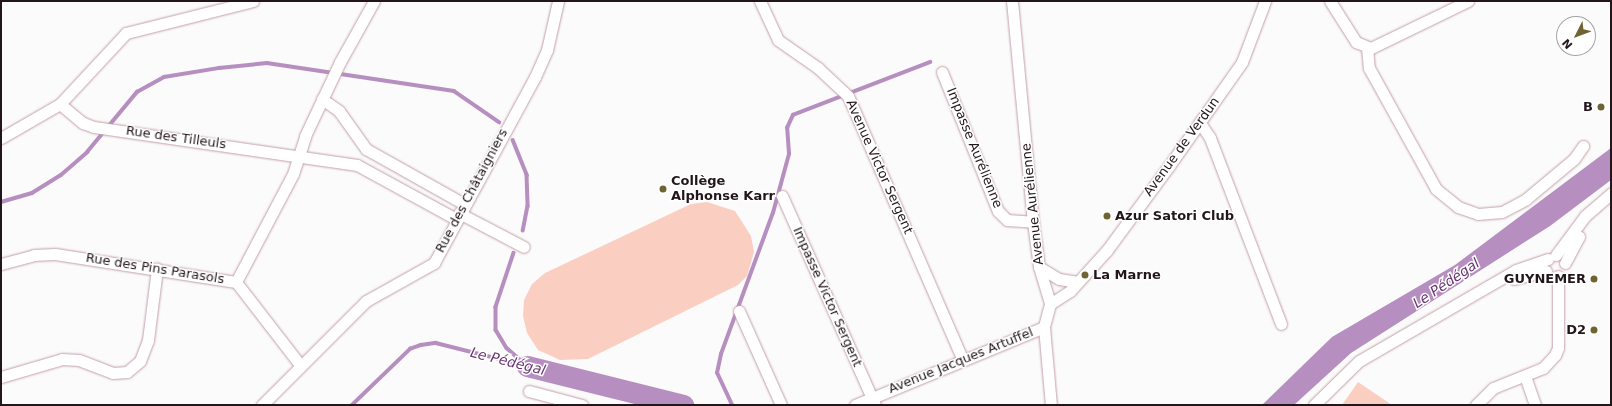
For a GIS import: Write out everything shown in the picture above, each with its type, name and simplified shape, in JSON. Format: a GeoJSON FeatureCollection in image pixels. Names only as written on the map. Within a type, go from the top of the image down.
{"type":"FeatureCollection","features":[{"type":"Feature","properties":{"kind":"street"},"geometry":{"type":"LineString","coordinates":[[1,138],[60,104],[126,33],[253,1]]}},
{"type":"Feature","properties":{"kind":"street","name":"Rue des Pins Parasols"},"geometry":{"type":"LineString","coordinates":[[1,264],[34,255],[55,254],[236,282],[298,157],[329,84],[374,1]]}},
{"type":"Feature","properties":{"kind":"street","name":"Rue des Châtaigniers"},"geometry":{"type":"LineString","coordinates":[[262,405],[366,301],[434,263],[460,212],[535,77],[547,50],[558,1]]}},
{"type":"Feature","properties":{"kind":"street","name":"Avenue Victor Sergent"},"geometry":{"type":"LineString","coordinates":[[760,1],[778,40],[818,68],[848,96],[963,360]]}},
{"type":"Feature","properties":{"kind":"street","name":"Avenue Aurélienne"},"geometry":{"type":"LineString","coordinates":[[1012,1],[1033,222],[1039,267],[1050,304]]}},
{"type":"Feature","properties":{"kind":"street","name":"Avenue de Verdun"},"geometry":{"type":"LineString","coordinates":[[1050,304],[1078,282],[1106,250],[1200,123],[1242,62],[1265,1]]}},
{"type":"Feature","properties":{"kind":"street"},"geometry":{"type":"LineString","coordinates":[[1330,1],[1350,35],[1367,47],[1382,45],[1468,1]]}},
{"type":"Feature","properties":{"kind":"street"},"geometry":{"type":"LineString","coordinates":[[1367,47],[1369,68],[1436,189],[1458,206],[1478,214],[1502,212],[1532,194],[1574,159],[1583,146]]}},
{"type":"Feature","properties":{"kind":"street","name":"Impasse Aurélienne"},"geometry":{"type":"LineString","coordinates":[[942,72],[998,211],[1007,220],[1033,222]]}},
{"type":"Feature","properties":{"kind":"street"},"geometry":{"type":"LineString","coordinates":[[322,99],[339,111],[366,149],[460,212]]}},
{"type":"Feature","properties":{"kind":"street","name":"Rue des Tilleuls"},"geometry":{"type":"LineString","coordinates":[[60,104],[83,123],[94,127],[357,165]]}},
{"type":"Feature","properties":{"kind":"street"},"geometry":{"type":"LineString","coordinates":[[1200,123],[1210,138],[1281,324]]}},
{"type":"Feature","properties":{"kind":"street"},"geometry":{"type":"LineString","coordinates":[[366,149],[357,165],[460,212],[524,247]]}},
{"type":"Feature","properties":{"kind":"street"},"geometry":{"type":"LineString","coordinates":[[1546,271],[1552,257],[1585,216],[1611,193]]}},
{"type":"Feature","properties":{"kind":"street","name":"Impasse Victor Sergent"},"geometry":{"type":"LineString","coordinates":[[782,196],[874,401]]}},
{"type":"Feature","properties":{"kind":"street"},"geometry":{"type":"LineString","coordinates":[[1558,276],[1563,272],[1565,263],[1581,233],[1611,200]]}},
{"type":"Feature","properties":{"kind":"street"},"geometry":{"type":"LineString","coordinates":[[1314,405],[1359,362],[1516,270],[1552,257],[1565,263]]}},
{"type":"Feature","properties":{"kind":"street"},"geometry":{"type":"LineString","coordinates":[[1039,267],[1059,279],[1078,282]]}},
{"type":"Feature","properties":{"kind":"street"},"geometry":{"type":"LineString","coordinates":[[1,377],[62,359],[79,360],[113,373],[126,372],[140,360],[148,340],[157,269]]}},
{"type":"Feature","properties":{"kind":"street"},"geometry":{"type":"LineString","coordinates":[[1322,405],[1376,358],[1512,280],[1546,271],[1558,276]]}},
{"type":"Feature","properties":{"kind":"street"},"geometry":{"type":"LineString","coordinates":[[1476,405],[1493,388],[1524,376],[1550,363],[1558,348],[1558,276]]}},
{"type":"Feature","properties":{"kind":"street"},"geometry":{"type":"LineString","coordinates":[[236,282],[300,366]]}},
{"type":"Feature","properties":{"kind":"street"},"geometry":{"type":"LineString","coordinates":[[1050,304],[1044,327],[1051,405]]}},
{"type":"Feature","properties":{"kind":"street"},"geometry":{"type":"LineString","coordinates":[[739,312],[780,405]]}},
{"type":"Feature","properties":{"kind":"street","name":"Avenue Jacques Artuffel"},"geometry":{"type":"LineString","coordinates":[[855,405],[874,401],[963,360],[1044,327]]}},
{"type":"Feature","properties":{"kind":"street"},"geometry":{"type":"LineString","coordinates":[[1524,376],[1536,405]]}},
{"type":"Feature","properties":{"kind":"street"},"geometry":{"type":"LineString","coordinates":[[529,391],[582,405]]}},
{"type":"Feature","properties":{"kind":"shaded area"},"geometry":{"type":"Polygon","coordinates":[[[707,202],[735,211],[751,236],[754,252],[747,276],[738,285],[588,359],[560,360],[538,350],[527,333],[523,316],[524,300],[532,284],[545,273],[691,204],[707,202]]]}},
{"type":"Feature","properties":{"kind":"shaded area"},"geometry":{"type":"Polygon","coordinates":[[[1358,382],[1392,405],[1342,405],[1358,382]]]}},
{"type":"Feature","properties":{"kind":"water"},"geometry":{"type":"Polygon","coordinates":[[[1611,148],[1611,180],[1550,226],[1351,353],[1294,405],[1262,405],[1332,337],[1455,265],[1611,148]]]}},
{"type":"Feature","properties":{"kind":"waterway"},"geometry":{"type":"LineString","coordinates":[[732,405],[717,373],[721,354],[773,213],[789,154],[787,128],[793,115],[930,62]]}},
{"type":"Feature","properties":{"kind":"waterway"},"geometry":{"type":"LineString","coordinates":[[1,202],[32,193],[61,175],[87,152],[137,92],[164,77],[219,68],[267,63],[454,91],[499,122]]}},
{"type":"Feature","properties":{"kind":"waterway"},"geometry":{"type":"LineString","coordinates":[[513,140],[527,175],[528,206],[523,231]]}},
{"type":"Feature","properties":{"kind":"waterway"},"geometry":{"type":"LineString","coordinates":[[514,253],[496,307],[496,330],[507,348],[527,366]]}},
{"type":"Feature","properties":{"kind":"waterway","name":"Le Pédégal"},"geometry":{"type":"LineString","coordinates":[[352,405],[410,349],[421,345],[436,343],[527,366]]}},
{"type":"Feature","properties":{"kind":"waterway","name":"Le Pédégal"},"geometry":{"type":"LineString","coordinates":[[527,366],[683,405]]}},
{"type":"Feature","properties":{"kind":"place","name":"B"},"geometry":{"type":"Point","coordinates":[1601,107]}},
{"type":"Feature","properties":{"kind":"place","name":"Collège Alphonse Karr"},"geometry":{"type":"Point","coordinates":[663,189]}},
{"type":"Feature","properties":{"kind":"place","name":"Azur Satori Club"},"geometry":{"type":"Point","coordinates":[1107,216]}},
{"type":"Feature","properties":{"kind":"place","name":"La Marne"},"geometry":{"type":"Point","coordinates":[1085,275]}},
{"type":"Feature","properties":{"kind":"place","name":"GUYNEMER"},"geometry":{"type":"Point","coordinates":[1594,279]}},
{"type":"Feature","properties":{"kind":"place","name":"D2"},"geometry":{"type":"Point","coordinates":[1594,330]}}]}
